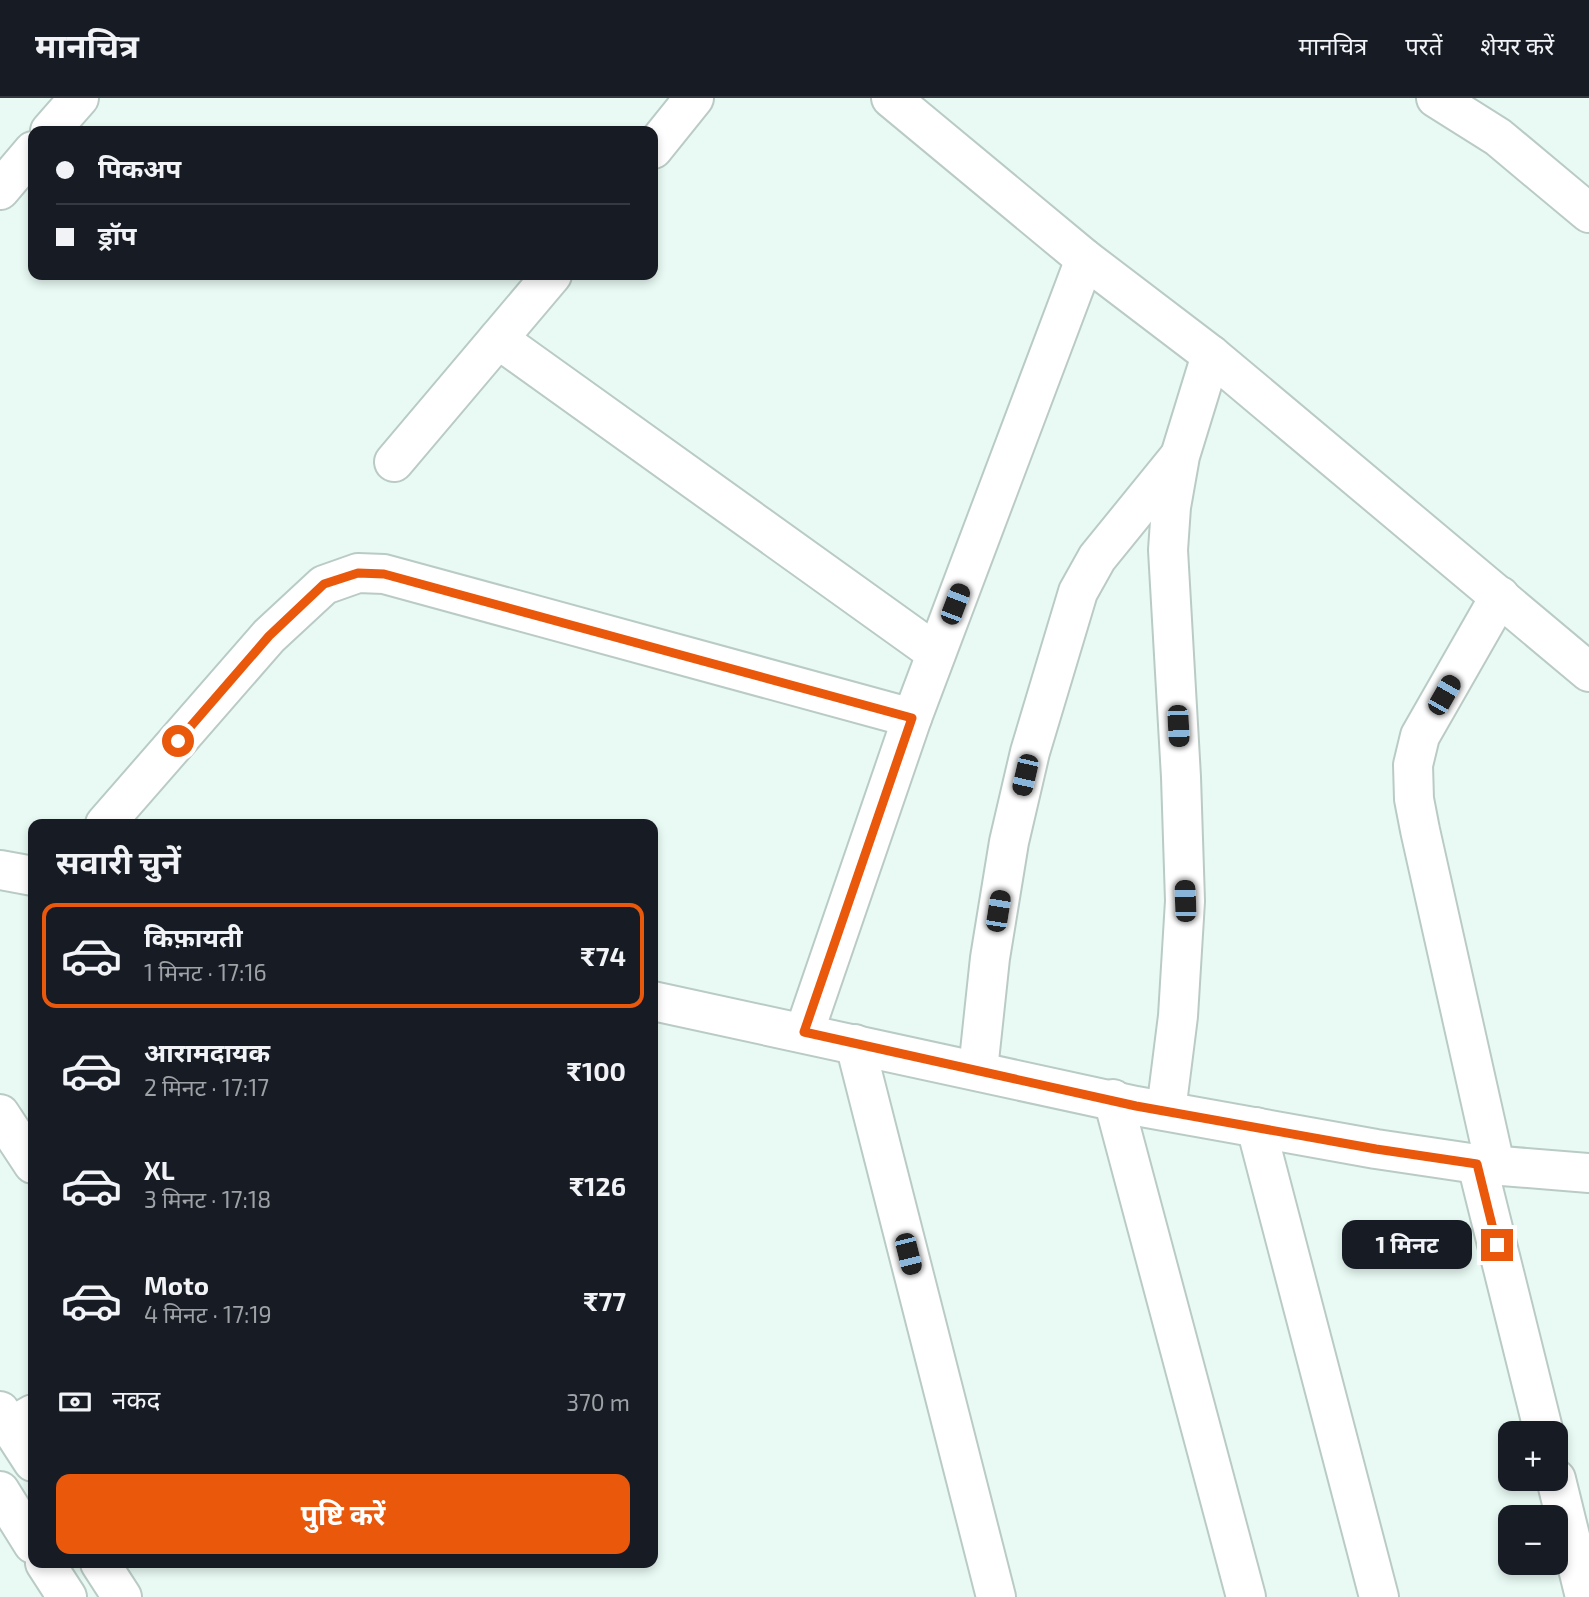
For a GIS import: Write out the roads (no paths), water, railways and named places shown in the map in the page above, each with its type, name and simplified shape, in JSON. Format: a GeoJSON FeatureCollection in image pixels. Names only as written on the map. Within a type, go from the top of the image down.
{"type":"FeatureCollection","features":[{"type":"Feature","properties":{"kind":"street"},"geometry":{"type":"LineString","coordinates":[[54,126],[79,98]]}},
{"type":"Feature","properties":{"kind":"street"},"geometry":{"type":"LineString","coordinates":[[658,143],[694,98]]}},
{"type":"Feature","properties":{"kind":"street"},"geometry":{"type":"LineString","coordinates":[[891,98],[1085,259],[1211,355],[1589,672]]}},
{"type":"Feature","properties":{"kind":"street"},"geometry":{"type":"LineString","coordinates":[[1436,98],[1484,110],[1498,137],[1589,213]]}},
{"type":"Feature","properties":{"kind":"street"},"geometry":{"type":"LineString","coordinates":[[0,190],[28,157]]}},
{"type":"Feature","properties":{"kind":"street"},"geometry":{"type":"LineString","coordinates":[[804,1032],[912,718],[1085,259]]}},
{"type":"Feature","properties":{"kind":"street"},"geometry":{"type":"LineString","coordinates":[[394,462],[548,280]]}},
{"type":"Feature","properties":{"kind":"street"},"geometry":{"type":"LineString","coordinates":[[498,339],[936,653]]}},
{"type":"Feature","properties":{"kind":"street"},"geometry":{"type":"LineString","coordinates":[[1166,1111],[1178,1016],[1185,901],[1168,550],[1171,507],[1180,456],[1211,355]]}},
{"type":"Feature","properties":{"kind":"street"},"geometry":{"type":"LineString","coordinates":[[978,1070],[990,958],[1009,842],[1030,752],[1078,592],[1103,549],[1180,456]]}},
{"type":"Feature","properties":{"kind":"street"},"geometry":{"type":"LineString","coordinates":[[109,819],[269,636],[324,584],[358,573],[384,574],[912,718]]}},
{"type":"Feature","properties":{"kind":"street"},"geometry":{"type":"LineString","coordinates":[[1500,596],[1420,736],[1413,765],[1420,830],[1486,1164],[1541,1421]]}},
{"type":"Feature","properties":{"kind":"street"},"geometry":{"type":"LineString","coordinates":[[0,870],[28,875]]}},
{"type":"Feature","properties":{"kind":"street"},"geometry":{"type":"LineString","coordinates":[[658,1002],[1256,1128],[1486,1164],[1589,1173]]}},
{"type":"Feature","properties":{"kind":"street"},"geometry":{"type":"LineString","coordinates":[[855,1044],[996,1597]]}},
{"type":"Feature","properties":{"kind":"street"},"geometry":{"type":"LineString","coordinates":[[1113,1099],[1247,1597]]}},
{"type":"Feature","properties":{"kind":"street"},"geometry":{"type":"LineString","coordinates":[[0,1114],[28,1156]]}},
{"type":"Feature","properties":{"kind":"street"},"geometry":{"type":"LineString","coordinates":[[1256,1128],[1379,1597]]}},
{"type":"Feature","properties":{"kind":"street"},"geometry":{"type":"LineString","coordinates":[[15,1417],[28,1450]]}},
{"type":"Feature","properties":{"kind":"street"},"geometry":{"type":"LineString","coordinates":[[0,1491],[28,1536]]}},
{"type":"Feature","properties":{"kind":"street"},"geometry":{"type":"LineString","coordinates":[[1559,1491],[1586,1597]]}},
{"type":"Feature","properties":{"kind":"street"},"geometry":{"type":"LineString","coordinates":[[49,1568],[67,1597]]}},
{"type":"Feature","properties":{"kind":"street"},"geometry":{"type":"LineString","coordinates":[[103,1568],[122,1597]]}}]}
